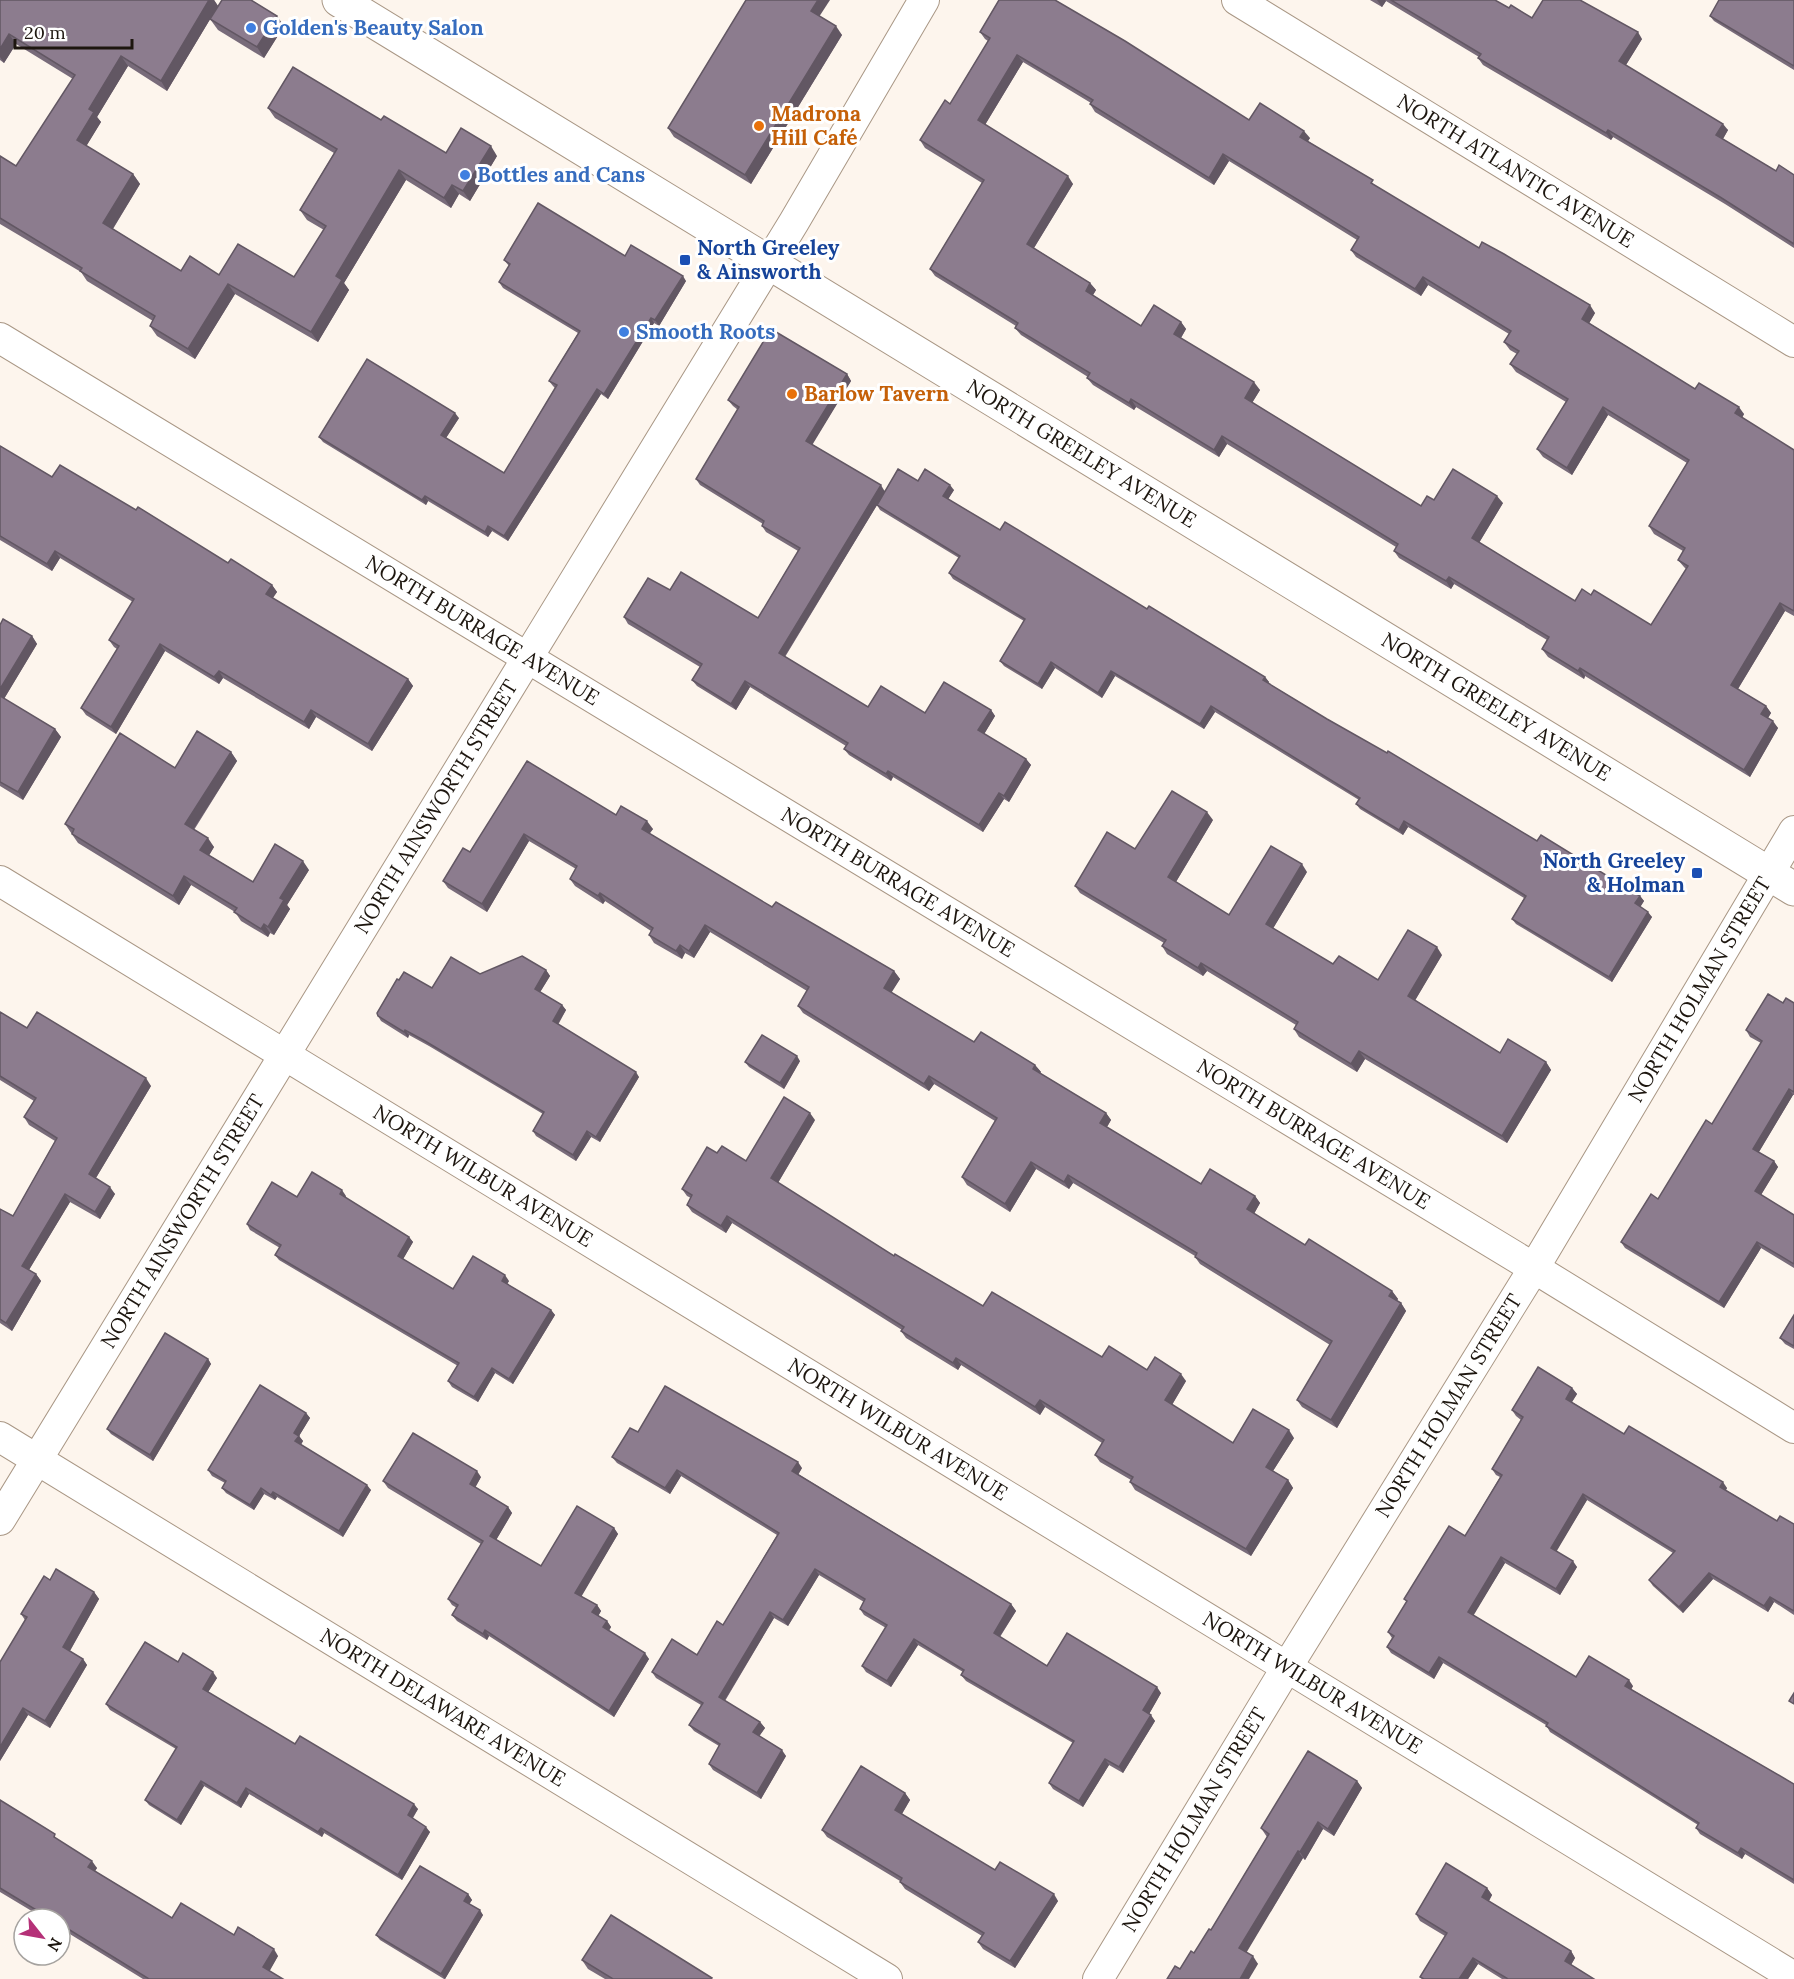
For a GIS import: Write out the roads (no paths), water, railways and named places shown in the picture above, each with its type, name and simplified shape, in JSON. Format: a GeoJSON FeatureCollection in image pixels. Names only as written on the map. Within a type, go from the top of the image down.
{"type":"FeatureCollection","features":[{"type":"Feature","properties":{"kind":"main road","name":"NORTH GREELEY AVENUE"},"geometry":{"type":"LineString","coordinates":[[339,0],[1781,881]]}},
{"type":"Feature","properties":{"kind":"street","name":"NORTH AINSWORTH STREET"},"geometry":{"type":"LineString","coordinates":[[0,1520],[768,262],[924,0]]}},
{"type":"Feature","properties":{"kind":"street","name":"NORTH ATLANTIC AVENUE"},"geometry":{"type":"LineString","coordinates":[[1237,0],[1794,342]]}},
{"type":"Feature","properties":{"kind":"street","name":"NORTH BURRAGE AVENUE"},"geometry":{"type":"LineString","coordinates":[[0,338],[1794,1428]]}},
{"type":"Feature","properties":{"kind":"street","name":"NORTH HOLMAN STREET"},"geometry":{"type":"LineString","coordinates":[[1098,1979],[1287,1667],[1534,1268],[1781,881],[1794,831]]}},
{"type":"Feature","properties":{"kind":"street","name":"NORTH WILBUR AVENUE"},"geometry":{"type":"LineString","coordinates":[[0,881],[1794,1977]]}},
{"type":"Feature","properties":{"kind":"street","name":"NORTH DELAWARE AVENUE"},"geometry":{"type":"LineString","coordinates":[[0,1437],[886,1979]]}},
{"type":"Feature","properties":{"kind":"place","name":"Golden's Beauty Salon"},"geometry":{"type":"Point","coordinates":[251,28]}},
{"type":"Feature","properties":{"kind":"place","name":"Madrona Hill Café"},"geometry":{"type":"Point","coordinates":[759,126]}},
{"type":"Feature","properties":{"kind":"place","name":"Bottles and Cans"},"geometry":{"type":"Point","coordinates":[465,175]}},
{"type":"Feature","properties":{"kind":"place","name":"North Greeley & Ainsworth"},"geometry":{"type":"Point","coordinates":[685,260]}},
{"type":"Feature","properties":{"kind":"place","name":"Smooth Roots"},"geometry":{"type":"Point","coordinates":[624,332]}},
{"type":"Feature","properties":{"kind":"place","name":"Barlow Tavern"},"geometry":{"type":"Point","coordinates":[792,394]}},
{"type":"Feature","properties":{"kind":"place","name":"North Greeley & Holman"},"geometry":{"type":"Point","coordinates":[1697,873]}}]}
